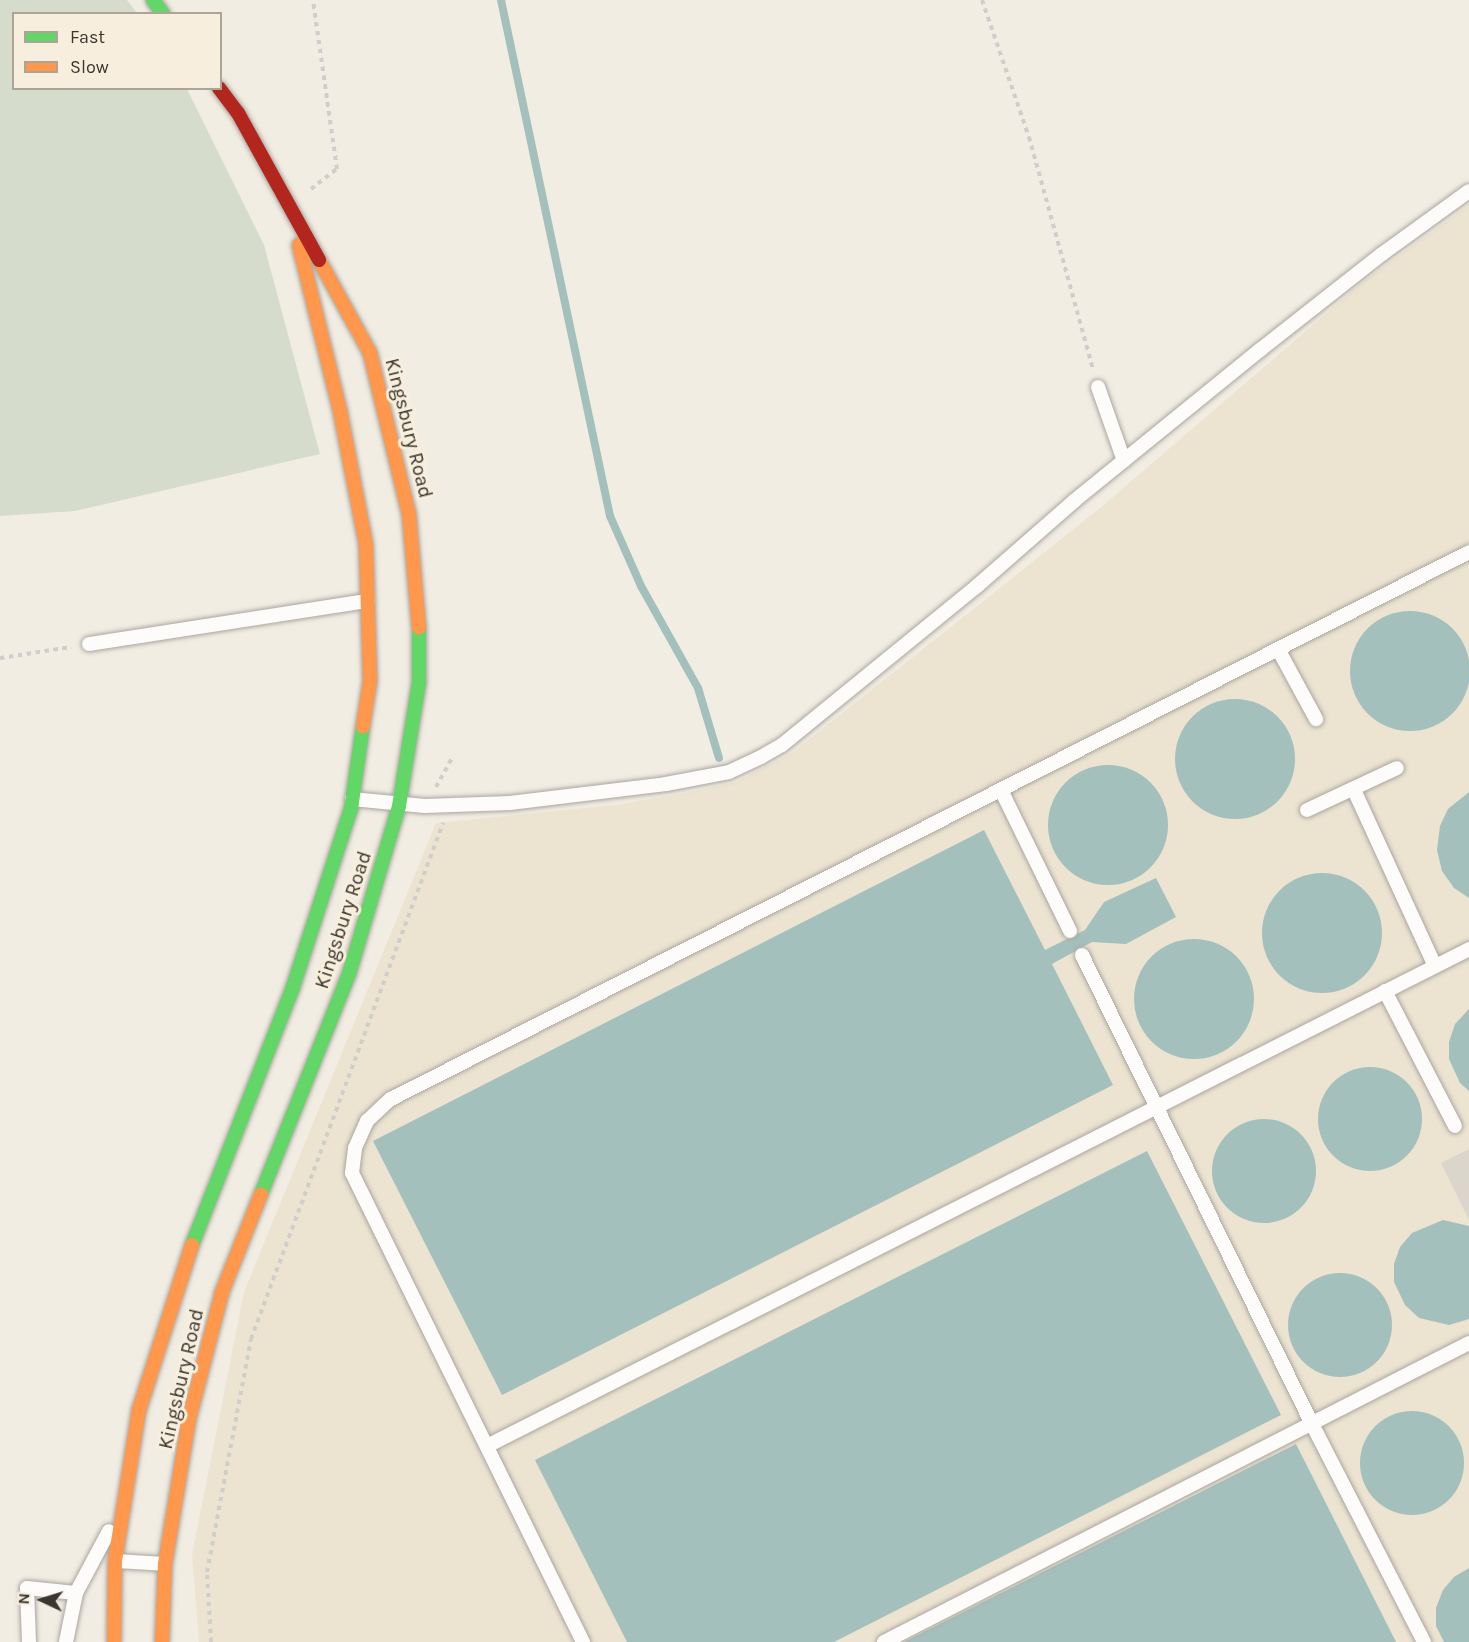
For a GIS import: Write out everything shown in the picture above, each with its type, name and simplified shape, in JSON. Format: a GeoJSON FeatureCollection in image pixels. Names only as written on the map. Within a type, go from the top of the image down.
{"type":"FeatureCollection","features":[{"type":"Feature","properties":{"kind":"main road"},"geometry":{"type":"LineString","coordinates":[[153,0],[162,12]]}},
{"type":"Feature","properties":{"kind":"main road","name":"Kingsbury Road"},"geometry":{"type":"LineString","coordinates":[[162,1642],[165,1564],[189,1419],[222,1292],[349,974],[399,806],[411,750],[419,682],[419,599],[409,514],[370,353],[238,113],[221,90]]}},
{"type":"Feature","properties":{"kind":"main road","name":"Kingsbury Road"},"geometry":{"type":"LineString","coordinates":[[114,1642],[115,1561],[139,1410],[179,1278],[293,987],[352,799],[370,681],[366,545],[342,422],[291,212]]}},
{"type":"Feature","properties":{"kind":"lane"},"geometry":{"type":"LineString","coordinates":[[352,799],[399,806],[510,803],[666,784],[729,772],[760,757],[782,745],[977,586],[1124,461],[1382,254],[1469,191]]}},
{"type":"Feature","properties":{"kind":"lane"},"geometry":{"type":"LineString","coordinates":[[1098,387],[1124,461]]}},
{"type":"Feature","properties":{"kind":"lane"},"geometry":{"type":"LineString","coordinates":[[583,1642],[352,1173],[355,1148],[367,1121],[391,1099],[1469,552]]}},
{"type":"Feature","properties":{"kind":"lane"},"geometry":{"type":"LineString","coordinates":[[89,644],[368,602]]}},
{"type":"Feature","properties":{"kind":"lane"},"geometry":{"type":"LineString","coordinates":[[1278,649],[1316,719]]}},
{"type":"Feature","properties":{"kind":"lane"},"geometry":{"type":"LineString","coordinates":[[1307,810],[1397,768]]}},
{"type":"Feature","properties":{"kind":"lane"},"geometry":{"type":"LineString","coordinates":[[1001,790],[1070,932]]}},
{"type":"Feature","properties":{"kind":"lane"},"geometry":{"type":"LineString","coordinates":[[1354,790],[1435,966]]}},
{"type":"Feature","properties":{"kind":"lane"},"geometry":{"type":"LineString","coordinates":[[487,1446],[1469,949]]}},
{"type":"Feature","properties":{"kind":"lane"},"geometry":{"type":"LineString","coordinates":[[1082,955],[1312,1424],[1424,1642]]}},
{"type":"Feature","properties":{"kind":"lane"},"geometry":{"type":"LineString","coordinates":[[1385,991],[1455,1126]]}},
{"type":"Feature","properties":{"kind":"lane"},"geometry":{"type":"LineString","coordinates":[[884,1642],[1469,1343]]}},
{"type":"Feature","properties":{"kind":"lane"},"geometry":{"type":"LineString","coordinates":[[66,1642],[76,1593],[92,1559],[122,1510]]}},
{"type":"Feature","properties":{"kind":"lane"},"geometry":{"type":"LineString","coordinates":[[92,1559],[165,1564]]}},
{"type":"Feature","properties":{"kind":"lane"},"geometry":{"type":"LineString","coordinates":[[28,1642],[27,1588],[76,1593]]}},
{"type":"Feature","properties":{"kind":"path"},"geometry":{"type":"LineString","coordinates":[[291,212],[321,179],[337,169],[313,0]]}},
{"type":"Feature","properties":{"kind":"path"},"geometry":{"type":"LineString","coordinates":[[982,0],[1029,137],[1098,387]]}},
{"type":"Feature","properties":{"kind":"path"},"geometry":{"type":"LineString","coordinates":[[0,658],[89,644]]}},
{"type":"Feature","properties":{"kind":"path"},"geometry":{"type":"LineString","coordinates":[[425,806],[453,756]]}},
{"type":"Feature","properties":{"kind":"path"},"geometry":{"type":"LineString","coordinates":[[211,1642],[207,1572],[251,1339],[450,806]]}},
{"type":"Feature","properties":{"kind":"shaded area"},"geometry":{"type":"Polygon","coordinates":[[[1469,205],[1469,1642],[199,1642],[192,1555],[244,1292],[436,823],[615,805],[685,793],[736,782],[792,753],[1099,509],[1364,281],[1469,205]]]}},
{"type":"Feature","properties":{"kind":"green space"},"geometry":{"type":"Polygon","coordinates":[[[0,0],[127,0],[136,12],[12,12],[12,90],[187,90],[264,245],[320,454],[75,511],[0,516],[0,0]]]}},
{"type":"Feature","properties":{"kind":"water"},"geometry":{"type":"Polygon","coordinates":[[[1410,611],[1433,616],[1452,629],[1465,648],[1470,671],[1465,694],[1452,713],[1433,726],[1410,731],[1387,726],[1368,713],[1355,694],[1350,671],[1355,648],[1368,629],[1387,616],[1410,611]]]}},
{"type":"Feature","properties":{"kind":"water"},"geometry":{"type":"Polygon","coordinates":[[[1235,699],[1258,704],[1277,717],[1290,736],[1295,759],[1290,782],[1277,801],[1258,814],[1235,819],[1212,814],[1193,801],[1180,782],[1175,759],[1180,736],[1193,717],[1212,704],[1235,699]]]}},
{"type":"Feature","properties":{"kind":"water"},"geometry":{"type":"Polygon","coordinates":[[[1108,765],[1131,770],[1150,783],[1163,802],[1168,825],[1163,848],[1150,867],[1131,880],[1108,885],[1085,880],[1066,867],[1053,848],[1048,825],[1053,802],[1066,783],[1085,770],[1108,765]]]}},
{"type":"Feature","properties":{"kind":"water"},"geometry":{"type":"Polygon","coordinates":[[[1469,792],[1469,898],[1454,888],[1442,871],[1437,850],[1440,826],[1448,809],[1469,792]]]}},
{"type":"Feature","properties":{"kind":"water"},"geometry":{"type":"Polygon","coordinates":[[[984,830],[1045,950],[1085,930],[1104,902],[1156,878],[1176,917],[1126,944],[1092,942],[1052,964],[1113,1085],[502,1395],[373,1141],[984,830]]]}},
{"type":"Feature","properties":{"kind":"water"},"geometry":{"type":"Polygon","coordinates":[[[1322,873],[1345,878],[1364,891],[1377,910],[1382,933],[1377,956],[1364,975],[1345,988],[1322,993],[1299,988],[1280,975],[1267,956],[1262,933],[1267,910],[1280,891],[1299,878],[1322,873]]]}},
{"type":"Feature","properties":{"kind":"water"},"geometry":{"type":"Polygon","coordinates":[[[1194,939],[1217,944],[1236,957],[1249,976],[1254,999],[1249,1022],[1236,1041],[1217,1054],[1194,1059],[1171,1054],[1152,1041],[1139,1022],[1134,999],[1139,976],[1152,957],[1171,944],[1194,939]]]}},
{"type":"Feature","properties":{"kind":"water"},"geometry":{"type":"Polygon","coordinates":[[[1469,1009],[1469,1091],[1460,1083],[1449,1059],[1449,1042],[1455,1024],[1469,1009]]]}},
{"type":"Feature","properties":{"kind":"water"},"geometry":{"type":"Polygon","coordinates":[[[1370,1067],[1390,1071],[1407,1082],[1418,1099],[1422,1119],[1418,1139],[1407,1156],[1390,1167],[1370,1171],[1350,1167],[1333,1156],[1322,1139],[1318,1119],[1322,1099],[1333,1082],[1350,1071],[1370,1067]]]}},
{"type":"Feature","properties":{"kind":"water"},"geometry":{"type":"Polygon","coordinates":[[[1264,1119],[1284,1123],[1301,1134],[1312,1151],[1316,1171],[1312,1191],[1301,1208],[1284,1219],[1264,1223],[1244,1219],[1227,1208],[1216,1191],[1212,1171],[1216,1151],[1227,1134],[1244,1123],[1264,1119]]]}},
{"type":"Feature","properties":{"kind":"water"},"geometry":{"type":"Polygon","coordinates":[[[1147,1151],[1281,1415],[834,1642],[627,1642],[535,1460],[1147,1151]]]}},
{"type":"Feature","properties":{"kind":"water"},"geometry":{"type":"Polygon","coordinates":[[[1443,1220],[1469,1226],[1469,1319],[1449,1325],[1419,1318],[1405,1305],[1394,1282],[1394,1264],[1400,1247],[1412,1233],[1443,1220]]]}},
{"type":"Feature","properties":{"kind":"water"},"geometry":{"type":"Polygon","coordinates":[[[1340,1273],[1360,1277],[1377,1288],[1388,1305],[1392,1325],[1388,1345],[1377,1362],[1360,1373],[1340,1377],[1320,1373],[1303,1362],[1292,1345],[1288,1325],[1292,1305],[1303,1288],[1320,1277],[1340,1273]]]}},
{"type":"Feature","properties":{"kind":"water"},"geometry":{"type":"Polygon","coordinates":[[[1412,1411],[1432,1415],[1449,1426],[1460,1443],[1464,1463],[1460,1483],[1449,1500],[1432,1511],[1412,1515],[1392,1511],[1375,1500],[1364,1483],[1360,1463],[1364,1443],[1375,1426],[1392,1415],[1412,1411]]]}},
{"type":"Feature","properties":{"kind":"water"},"geometry":{"type":"Polygon","coordinates":[[[1296,1444],[1396,1642],[904,1642],[1296,1444]]]}},
{"type":"Feature","properties":{"kind":"water"},"geometry":{"type":"Polygon","coordinates":[[[1469,1568],[1469,1642],[1444,1642],[1436,1626],[1436,1608],[1443,1590],[1454,1577],[1469,1568]]]}},
{"type":"Feature","properties":{"kind":"building"},"geometry":{"type":"Polygon","coordinates":[[[1469,1149],[1469,1220],[1441,1163],[1469,1149]]]}},
{"type":"Feature","properties":{"kind":"waterway"},"geometry":{"type":"LineString","coordinates":[[501,0],[610,516],[641,586],[698,688],[719,758]]}},
{"type":"Feature","properties":{"kind":"traffic: fast"},"geometry":{"type":"LineString","coordinates":[[153,0],[162,12]]}},
{"type":"Feature","properties":{"kind":"traffic: fast"},"geometry":{"type":"LineString","coordinates":[[261,1194],[349,974],[399,806],[419,682],[419,628]]}},
{"type":"Feature","properties":{"kind":"traffic: fast"},"geometry":{"type":"LineString","coordinates":[[192,1245],[293,987],[351,809],[363,726]]}},
{"type":"Feature","properties":{"kind":"traffic: slow"},"geometry":{"type":"LineString","coordinates":[[299,245],[340,411],[366,545],[370,681],[363,726]]}},
{"type":"Feature","properties":{"kind":"traffic: slow"},"geometry":{"type":"LineString","coordinates":[[319,260],[370,353],[409,514],[419,628]]}},
{"type":"Feature","properties":{"kind":"traffic: slow"},"geometry":{"type":"LineString","coordinates":[[162,1642],[165,1564],[189,1419],[222,1292],[261,1194]]}},
{"type":"Feature","properties":{"kind":"traffic: slow"},"geometry":{"type":"LineString","coordinates":[[114,1642],[115,1561],[139,1410],[192,1245]]}},
{"type":"Feature","properties":{"kind":"traffic: jam"},"geometry":{"type":"LineString","coordinates":[[221,90],[238,113],[319,260]]}}]}
